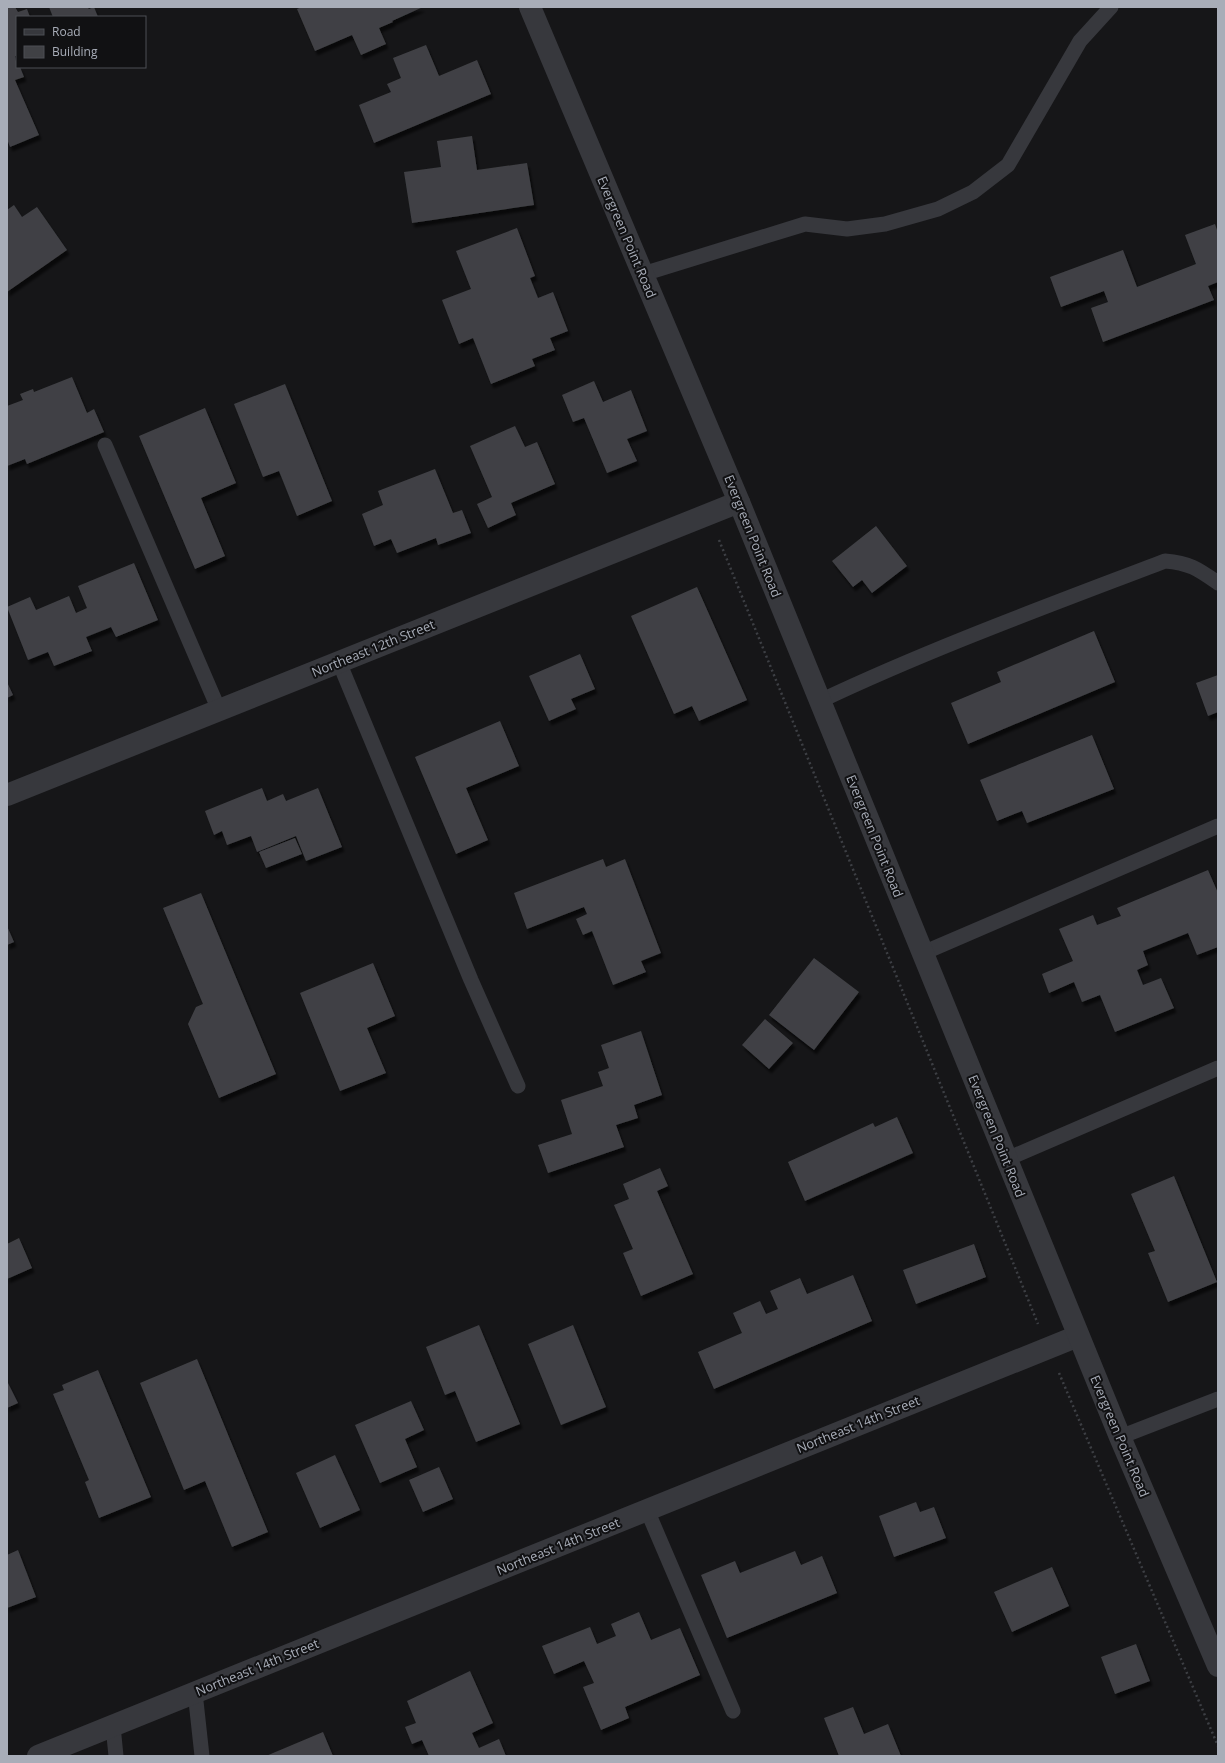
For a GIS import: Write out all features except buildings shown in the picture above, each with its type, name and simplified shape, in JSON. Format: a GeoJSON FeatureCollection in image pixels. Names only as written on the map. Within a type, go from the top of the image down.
{"type":"FeatureCollection","features":[{"type":"Feature","properties":{"kind":"street","name":"Evergreen Point Road"},"geometry":{"type":"LineString","coordinates":[[530,7],[739,502],[1078,1336],[1218,1666]]}},
{"type":"Feature","properties":{"kind":"street","name":"Northeast 12th Street"},"geometry":{"type":"LineString","coordinates":[[7,795],[739,502]]}},
{"type":"Feature","properties":{"kind":"street","name":"Northeast 14th Street"},"geometry":{"type":"LineString","coordinates":[[38,1756],[1078,1336]]}},
{"type":"Feature","properties":{"kind":"lane"},"geometry":{"type":"LineString","coordinates":[[643,274],[805,224],[847,229],[885,224],[938,209],[973,192],[1008,165],[1080,41],[1111,7]]}},
{"type":"Feature","properties":{"kind":"lane"},"geometry":{"type":"LineString","coordinates":[[105,445],[219,710]]}},
{"type":"Feature","properties":{"kind":"lane"},"geometry":{"type":"LineString","coordinates":[[820,701],[872,676],[1024,615],[1166,561],[1184,563],[1200,570],[1218,583]]}},
{"type":"Feature","properties":{"kind":"lane"},"geometry":{"type":"LineString","coordinates":[[339,662],[471,980],[518,1086]]}},
{"type":"Feature","properties":{"kind":"lane"},"geometry":{"type":"LineString","coordinates":[[923,953],[1218,826]]}},
{"type":"Feature","properties":{"kind":"lane"},"geometry":{"type":"LineString","coordinates":[[1007,1159],[1218,1068]]}},
{"type":"Feature","properties":{"kind":"lane"},"geometry":{"type":"LineString","coordinates":[[1120,1437],[1218,1399]]}},
{"type":"Feature","properties":{"kind":"lane"},"geometry":{"type":"LineString","coordinates":[[647,1510],[733,1711]]}},
{"type":"Feature","properties":{"kind":"lane"},"geometry":{"type":"LineString","coordinates":[[195,1692],[202,1756]]}},
{"type":"Feature","properties":{"kind":"lane"},"geometry":{"type":"LineString","coordinates":[[113,1726],[116,1756]]}},
{"type":"Feature","properties":{"kind":"path"},"geometry":{"type":"LineString","coordinates":[[719,540],[1048,1348],[1218,1746]]}}]}
